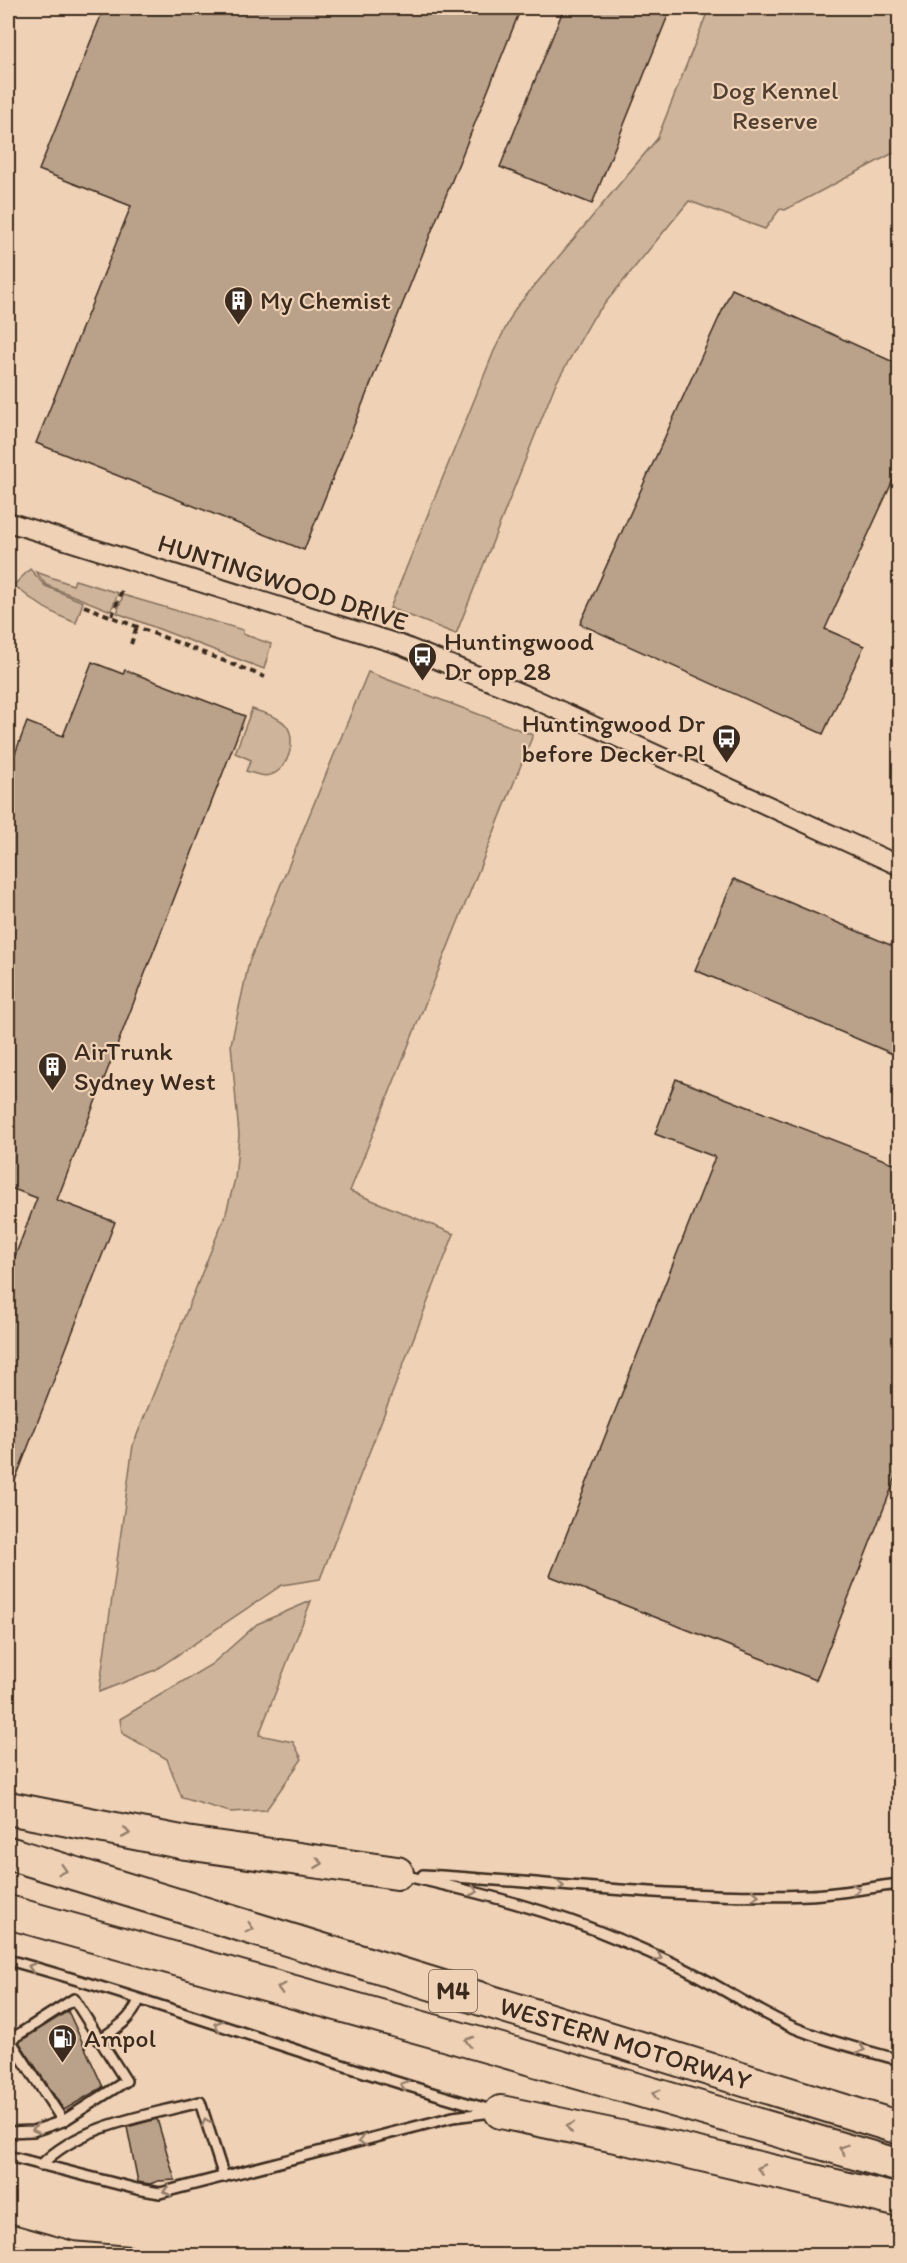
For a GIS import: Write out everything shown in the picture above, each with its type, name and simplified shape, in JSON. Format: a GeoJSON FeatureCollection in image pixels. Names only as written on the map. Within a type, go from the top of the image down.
{"type":"FeatureCollection","features":[{"type":"Feature","properties":{"kind":"highway"},"geometry":{"type":"LineString","coordinates":[[8,1808],[186,1843],[397,1874]]}},
{"type":"Feature","properties":{"kind":"highway","name":"WESTERN MOTORWAY"},"geometry":{"type":"LineString","coordinates":[[8,1853],[672,2059],[900,2127]]}},
{"type":"Feature","properties":{"kind":"highway","name":"WESTERN MOTORWAY"},"geometry":{"type":"LineString","coordinates":[[8,1912],[523,2056],[900,2166]]}},
{"type":"Feature","properties":{"kind":"highway"},"geometry":{"type":"LineString","coordinates":[[672,2059],[813,2082],[900,2105]]}},
{"type":"Feature","properties":{"kind":"highway"},"geometry":{"type":"LineString","coordinates":[[501,2112],[668,2147],[900,2201]]}},
{"type":"Feature","properties":{"kind":"street","name":"HUNTINGWOOD DRIVE"},"geometry":{"type":"LineString","coordinates":[[8,522],[401,645],[532,698],[900,866]]}},
{"type":"Feature","properties":{"kind":"street"},"geometry":{"type":"LineString","coordinates":[[8,2234],[72,2251],[129,2256]]}},
{"type":"Feature","properties":{"kind":"lane"},"geometry":{"type":"LineString","coordinates":[[397,1874],[464,1877],[592,1889],[759,1896],[812,1895],[900,1884]]}},
{"type":"Feature","properties":{"kind":"lane"},"geometry":{"type":"LineString","coordinates":[[397,1874],[467,1889],[558,1916],[620,1939],[687,1970],[793,2027],[822,2039],[900,2060]]}},
{"type":"Feature","properties":{"kind":"lane"},"geometry":{"type":"LineString","coordinates":[[8,1960],[384,2079],[501,2112]]}},
{"type":"Feature","properties":{"kind":"lane"},"geometry":{"type":"LineString","coordinates":[[8,2132],[33,2131],[63,2121],[126,2081],[74,1999],[10,2040],[63,2121]]}},
{"type":"Feature","properties":{"kind":"lane"},"geometry":{"type":"LineString","coordinates":[[99,2040],[122,2025],[134,2013],[139,2000]]}},
{"type":"Feature","properties":{"kind":"lane"},"geometry":{"type":"LineString","coordinates":[[41,2164],[52,2153],[110,2125],[200,2102],[224,2177]]}},
{"type":"Feature","properties":{"kind":"lane"},"geometry":{"type":"LineString","coordinates":[[8,2156],[160,2193],[453,2117],[473,2113],[501,2112]]}},
{"type":"Feature","properties":{"kind":"path"},"geometry":{"type":"LineString","coordinates":[[112,616],[123,588]]}},
{"type":"Feature","properties":{"kind":"path"},"geometry":{"type":"LineString","coordinates":[[84,606],[265,676]]}},
{"type":"Feature","properties":{"kind":"path"},"geometry":{"type":"LineString","coordinates":[[131,644],[137,626]]}},
{"type":"Feature","properties":{"kind":"green space","name":"Dog Kennel Reserve"},"geometry":{"type":"Polygon","coordinates":[[[709,8],[899,8],[899,150],[785,210],[780,209],[765,229],[689,201],[593,318],[555,385],[456,634],[390,608],[494,351],[515,309],[657,139],[709,8]]]}},
{"type":"Feature","properties":{"kind":"green space"},"geometry":{"type":"Polygon","coordinates":[[[30,569],[45,586],[83,602],[76,623],[43,607],[14,585],[30,569]]]}},
{"type":"Feature","properties":{"kind":"green space"},"geometry":{"type":"Polygon","coordinates":[[[36,572],[73,585],[75,580],[118,593],[111,611],[46,585],[36,572]]]}},
{"type":"Feature","properties":{"kind":"green space"},"geometry":{"type":"Polygon","coordinates":[[[123,595],[243,630],[243,634],[271,644],[264,669],[117,613],[123,595]]]}},
{"type":"Feature","properties":{"kind":"green space"},"geometry":{"type":"Polygon","coordinates":[[[368,672],[533,735],[350,1191],[454,1234],[320,1579],[282,1585],[155,1670],[99,1692],[133,1445],[226,1213],[235,1179],[239,1135],[231,1044],[249,962],[368,672]]]}},
{"type":"Feature","properties":{"kind":"green space"},"geometry":{"type":"Polygon","coordinates":[[[252,709],[279,719],[286,725],[291,737],[290,752],[283,766],[279,771],[267,776],[246,771],[251,760],[235,753],[252,709]]]}},
{"type":"Feature","properties":{"kind":"green space"},"geometry":{"type":"Polygon","coordinates":[[[311,1601],[259,1735],[293,1742],[302,1759],[266,1810],[230,1812],[182,1798],[167,1759],[122,1733],[120,1719],[212,1664],[257,1624],[311,1601]]]}},
{"type":"Feature","properties":{"kind":"building","name":"My Chemist"},"geometry":{"type":"Polygon","coordinates":[[[104,8],[521,8],[304,550],[36,443],[131,206],[39,170],[104,8]]]}},
{"type":"Feature","properties":{"kind":"building"},"geometry":{"type":"Polygon","coordinates":[[[564,8],[671,8],[592,204],[500,167],[564,8]]]}},
{"type":"Feature","properties":{"kind":"building"},"geometry":{"type":"Polygon","coordinates":[[[732,289],[900,365],[900,465],[825,629],[864,646],[823,734],[580,624],[732,289]]]}},
{"type":"Feature","properties":{"kind":"building","name":"AirTrunk Sydney West"},"geometry":{"type":"Polygon","coordinates":[[[92,662],[123,674],[125,670],[245,716],[57,1200],[115,1222],[9,1496],[8,1275],[37,1198],[8,1187],[8,772],[27,722],[63,736],[92,662]]]}},
{"type":"Feature","properties":{"kind":"building"},"geometry":{"type":"Polygon","coordinates":[[[734,879],[900,949],[900,1057],[695,970],[734,879]]]}},
{"type":"Feature","properties":{"kind":"building"},"geometry":{"type":"Polygon","coordinates":[[[676,1079],[900,1166],[900,1467],[816,1680],[550,1576],[715,1157],[655,1134],[676,1079]]]}},
{"type":"Feature","properties":{"kind":"building"},"geometry":{"type":"Polygon","coordinates":[[[68,2011],[103,2087],[64,2110],[19,2042],[68,2011]]]}},
{"type":"Feature","properties":{"kind":"building"},"geometry":{"type":"Polygon","coordinates":[[[157,2119],[175,2180],[150,2184],[138,2182],[127,2127],[157,2119]]]}},
{"type":"Feature","properties":{"kind":"place","name":"My Chemist"},"geometry":{"type":"Point","coordinates":[239,326]}},
{"type":"Feature","properties":{"kind":"place","name":"Huntingwood Dr opp 28"},"geometry":{"type":"Point","coordinates":[423,682]}},
{"type":"Feature","properties":{"kind":"place","name":"Huntingwood Dr before Decker Pl"},"geometry":{"type":"Point","coordinates":[726,764]}},
{"type":"Feature","properties":{"kind":"place","name":"AirTrunk Sydney West"},"geometry":{"type":"Point","coordinates":[53,1092]}},
{"type":"Feature","properties":{"kind":"place","name":"Ampol"},"geometry":{"type":"Point","coordinates":[63,2064]}}]}
